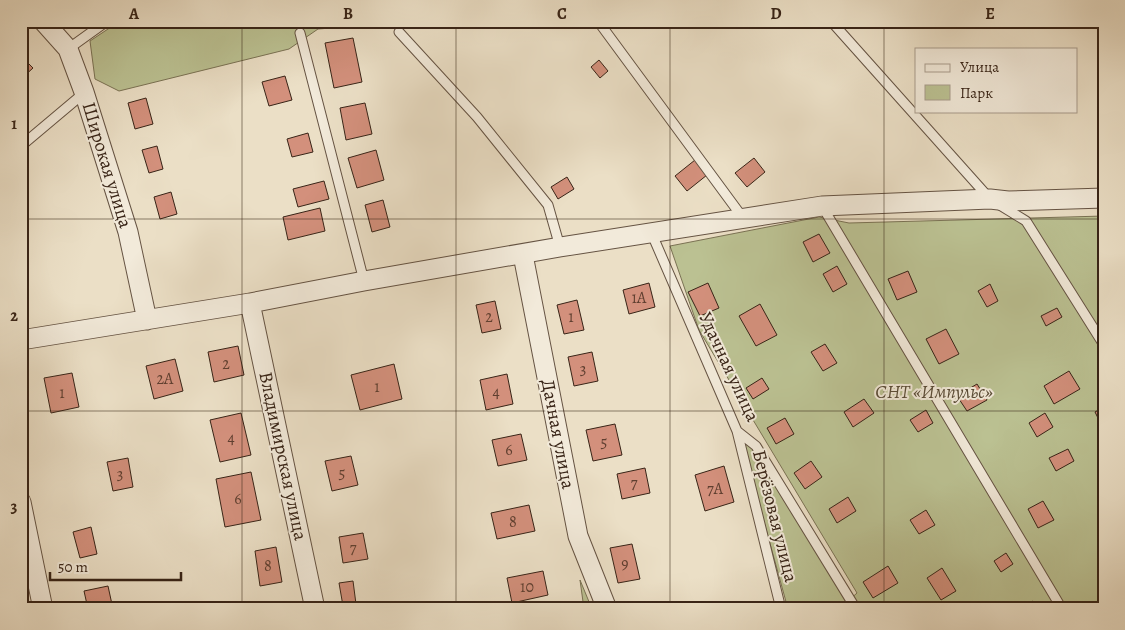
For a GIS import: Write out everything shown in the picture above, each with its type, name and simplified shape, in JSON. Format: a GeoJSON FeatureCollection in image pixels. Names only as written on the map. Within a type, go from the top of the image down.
{"type":"FeatureCollection","features":[{"type":"Feature","properties":{"kind":"street","name":"Широкая улица"},"geometry":{"type":"LineString","coordinates":[[43,21],[68,49],[84,92],[128,232],[147,320]]}},
{"type":"Feature","properties":{"kind":"street"},"geometry":{"type":"LineString","coordinates":[[21,340],[250,303],[560,247],[822,206],[990,199],[1008,201],[1104,198]]}},
{"type":"Feature","properties":{"kind":"street","name":"Дачная улица"},"geometry":{"type":"LineString","coordinates":[[523,255],[578,536],[607,609]]}},
{"type":"Feature","properties":{"kind":"street","name":"Владимирская улица"},"geometry":{"type":"LineString","coordinates":[[250,303],[316,609]]}},
{"type":"Feature","properties":{"kind":"street"},"geometry":{"type":"LineString","coordinates":[[21,502],[43,609]]}},
{"type":"Feature","properties":{"kind":"lane"},"geometry":{"type":"LineString","coordinates":[[68,49],[107,21]]}},
{"type":"Feature","properties":{"kind":"lane"},"geometry":{"type":"LineString","coordinates":[[598,21],[743,218]]}},
{"type":"Feature","properties":{"kind":"lane"},"geometry":{"type":"LineString","coordinates":[[831,21],[990,199],[1026,221],[1104,345]]}},
{"type":"Feature","properties":{"kind":"lane"},"geometry":{"type":"LineString","coordinates":[[399,32],[478,117],[548,205],[560,247]]}},
{"type":"Feature","properties":{"kind":"lane"},"geometry":{"type":"LineString","coordinates":[[300,33],[364,281]]}},
{"type":"Feature","properties":{"kind":"lane"},"geometry":{"type":"LineString","coordinates":[[21,146],[84,92]]}},
{"type":"Feature","properties":{"kind":"lane"},"geometry":{"type":"LineString","coordinates":[[822,206],[1062,609]]}},
{"type":"Feature","properties":{"kind":"lane","name":"Удачная улица"},"geometry":{"type":"LineString","coordinates":[[650,232],[737,431],[756,446],[856,609]]}},
{"type":"Feature","properties":{"kind":"lane","name":"Берёзовая улица"},"geometry":{"type":"LineString","coordinates":[[737,431],[782,609]]}},
{"type":"Feature","properties":{"kind":"green space"},"geometry":{"type":"Polygon","coordinates":[[[120,21],[424,21],[318,29],[289,49],[119,91],[95,79],[90,41],[120,21]]]}},
{"type":"Feature","properties":{"kind":"green space","name":"СНТ «Импульс»"},"geometry":{"type":"Polygon","coordinates":[[[1104,216],[1104,609],[788,609],[741,438],[754,448],[847,602],[857,593],[699,330],[670,246],[819,217],[849,223],[1104,216]]]}},
{"type":"Feature","properties":{"kind":"green space"},"geometry":{"type":"Polygon","coordinates":[[[580,580],[592,609],[584,609],[580,580]]]}},
{"type":"Feature","properties":{"kind":"building"},"geometry":{"type":"Polygon","coordinates":[[[353,38],[362,82],[334,88],[325,43],[353,38]]]}},
{"type":"Feature","properties":{"kind":"building"},"geometry":{"type":"Polygon","coordinates":[[[21,56],[33,68],[21,79],[21,56]]]}},
{"type":"Feature","properties":{"kind":"building"},"geometry":{"type":"Polygon","coordinates":[[[599,60],[608,71],[600,78],[591,67],[599,60]]]}},
{"type":"Feature","properties":{"kind":"building"},"geometry":{"type":"Polygon","coordinates":[[[285,76],[292,100],[269,106],[262,82],[285,76]]]}},
{"type":"Feature","properties":{"kind":"building"},"geometry":{"type":"Polygon","coordinates":[[[146,98],[153,124],[135,129],[128,103],[146,98]]]}},
{"type":"Feature","properties":{"kind":"building"},"geometry":{"type":"Polygon","coordinates":[[[365,103],[372,134],[346,140],[340,108],[365,103]]]}},
{"type":"Feature","properties":{"kind":"building"},"geometry":{"type":"Polygon","coordinates":[[[308,133],[313,152],[292,157],[287,139],[308,133]]]}},
{"type":"Feature","properties":{"kind":"building"},"geometry":{"type":"Polygon","coordinates":[[[157,146],[163,169],[149,173],[142,150],[157,146]]]}},
{"type":"Feature","properties":{"kind":"building"},"geometry":{"type":"Polygon","coordinates":[[[376,150],[384,180],[357,188],[348,158],[376,150]]]}},
{"type":"Feature","properties":{"kind":"building"},"geometry":{"type":"Polygon","coordinates":[[[754,158],[765,172],[747,187],[735,173],[754,158]]]}},
{"type":"Feature","properties":{"kind":"building"},"geometry":{"type":"Polygon","coordinates":[[[695,160],[707,175],[687,191],[675,176],[695,160]]]}},
{"type":"Feature","properties":{"kind":"building"},"geometry":{"type":"Polygon","coordinates":[[[567,177],[574,189],[558,199],[551,187],[567,177]]]}},
{"type":"Feature","properties":{"kind":"building"},"geometry":{"type":"Polygon","coordinates":[[[324,181],[329,199],[298,207],[293,189],[324,181]]]}},
{"type":"Feature","properties":{"kind":"building"},"geometry":{"type":"Polygon","coordinates":[[[21,183],[28,199],[21,202],[21,183]]]}},
{"type":"Feature","properties":{"kind":"building"},"geometry":{"type":"Polygon","coordinates":[[[171,192],[177,214],[160,219],[154,197],[171,192]]]}},
{"type":"Feature","properties":{"kind":"building"},"geometry":{"type":"Polygon","coordinates":[[[383,200],[390,227],[372,232],[365,205],[383,200]]]}},
{"type":"Feature","properties":{"kind":"building"},"geometry":{"type":"Polygon","coordinates":[[[320,208],[325,231],[288,240],[283,217],[320,208]]]}},
{"type":"Feature","properties":{"kind":"building"},"geometry":{"type":"Polygon","coordinates":[[[819,234],[830,253],[813,262],[803,242],[819,234]]]}},
{"type":"Feature","properties":{"kind":"building"},"geometry":{"type":"Polygon","coordinates":[[[837,266],[847,284],[833,292],[823,274],[837,266]]]}},
{"type":"Feature","properties":{"kind":"building"},"geometry":{"type":"Polygon","coordinates":[[[908,271],[917,292],[897,300],[888,279],[908,271]]]}},
{"type":"Feature","properties":{"kind":"building"},"geometry":{"type":"Polygon","coordinates":[[[649,283],[655,307],[629,314],[623,290],[649,283]]]}},
{"type":"Feature","properties":{"kind":"building"},"geometry":{"type":"Polygon","coordinates":[[[708,283],[719,308],[700,316],[688,292],[708,283]]]}},
{"type":"Feature","properties":{"kind":"building"},"geometry":{"type":"Polygon","coordinates":[[[990,284],[998,301],[987,307],[978,291],[990,284]]]}},
{"type":"Feature","properties":{"kind":"building"},"geometry":{"type":"Polygon","coordinates":[[[577,300],[584,330],[564,334],[557,305],[577,300]]]}},
{"type":"Feature","properties":{"kind":"building"},"geometry":{"type":"Polygon","coordinates":[[[495,301],[501,329],[482,333],[476,305],[495,301]]]}},
{"type":"Feature","properties":{"kind":"building"},"geometry":{"type":"Polygon","coordinates":[[[760,304],[777,335],[756,346],[739,316],[760,304]]]}},
{"type":"Feature","properties":{"kind":"building"},"geometry":{"type":"Polygon","coordinates":[[[1057,308],[1062,317],[1046,326],[1041,316],[1057,308]]]}},
{"type":"Feature","properties":{"kind":"building"},"geometry":{"type":"Polygon","coordinates":[[[946,329],[959,354],[939,364],[926,339],[946,329]]]}},
{"type":"Feature","properties":{"kind":"building"},"geometry":{"type":"Polygon","coordinates":[[[825,344],[837,363],[823,371],[811,352],[825,344]]]}},
{"type":"Feature","properties":{"kind":"building"},"geometry":{"type":"Polygon","coordinates":[[[238,346],[244,375],[214,382],[208,352],[238,346]]]}},
{"type":"Feature","properties":{"kind":"building"},"geometry":{"type":"Polygon","coordinates":[[[592,352],[598,381],[574,386],[568,357],[592,352]]]}},
{"type":"Feature","properties":{"kind":"building"},"geometry":{"type":"Polygon","coordinates":[[[175,359],[183,391],[154,399],[146,366],[175,359]]]}},
{"type":"Feature","properties":{"kind":"building"},"geometry":{"type":"Polygon","coordinates":[[[394,364],[402,399],[360,410],[351,375],[394,364]]]}},
{"type":"Feature","properties":{"kind":"building"},"geometry":{"type":"Polygon","coordinates":[[[1069,371],[1080,389],[1054,404],[1044,386],[1069,371]]]}},
{"type":"Feature","properties":{"kind":"building"},"geometry":{"type":"Polygon","coordinates":[[[72,373],[79,407],[51,413],[44,378],[72,373]]]}},
{"type":"Feature","properties":{"kind":"building"},"geometry":{"type":"Polygon","coordinates":[[[507,374],[513,404],[486,410],[480,380],[507,374]]]}},
{"type":"Feature","properties":{"kind":"building"},"geometry":{"type":"Polygon","coordinates":[[[762,378],[769,389],[753,399],[746,388],[762,378]]]}},
{"type":"Feature","properties":{"kind":"building"},"geometry":{"type":"Polygon","coordinates":[[[977,384],[987,400],[967,411],[957,396],[977,384]]]}},
{"type":"Feature","properties":{"kind":"building"},"geometry":{"type":"Polygon","coordinates":[[[864,399],[874,413],[853,427],[844,412],[864,399]]]}},
{"type":"Feature","properties":{"kind":"building"},"geometry":{"type":"Polygon","coordinates":[[[1104,407],[1104,427],[1103,428],[1095,412],[1104,407]]]}},
{"type":"Feature","properties":{"kind":"building"},"geometry":{"type":"Polygon","coordinates":[[[926,410],[933,423],[918,432],[910,420],[926,410]]]}},
{"type":"Feature","properties":{"kind":"building"},"geometry":{"type":"Polygon","coordinates":[[[241,413],[251,455],[220,462],[210,420],[241,413]]]}},
{"type":"Feature","properties":{"kind":"building"},"geometry":{"type":"Polygon","coordinates":[[[1045,413],[1053,427],[1037,437],[1029,423],[1045,413]]]}},
{"type":"Feature","properties":{"kind":"building"},"geometry":{"type":"Polygon","coordinates":[[[785,418],[794,434],[776,444],[767,428],[785,418]]]}},
{"type":"Feature","properties":{"kind":"building"},"geometry":{"type":"Polygon","coordinates":[[[615,424],[622,455],[593,461],[586,430],[615,424]]]}},
{"type":"Feature","properties":{"kind":"building"},"geometry":{"type":"Polygon","coordinates":[[[521,434],[527,460],[498,466],[492,440],[521,434]]]}},
{"type":"Feature","properties":{"kind":"building"},"geometry":{"type":"Polygon","coordinates":[[[1068,449],[1074,461],[1056,471],[1049,458],[1068,449]]]}},
{"type":"Feature","properties":{"kind":"building"},"geometry":{"type":"Polygon","coordinates":[[[351,456],[358,485],[332,491],[325,461],[351,456]]]}},
{"type":"Feature","properties":{"kind":"building"},"geometry":{"type":"Polygon","coordinates":[[[128,458],[133,487],[113,491],[107,462],[128,458]]]}},
{"type":"Feature","properties":{"kind":"building"},"geometry":{"type":"Polygon","coordinates":[[[811,461],[822,477],[805,489],[794,473],[811,461]]]}},
{"type":"Feature","properties":{"kind":"building"},"geometry":{"type":"Polygon","coordinates":[[[724,466],[734,502],[705,511],[695,475],[724,466]]]}},
{"type":"Feature","properties":{"kind":"building"},"geometry":{"type":"Polygon","coordinates":[[[645,468],[650,493],[622,499],[617,474],[645,468]]]}},
{"type":"Feature","properties":{"kind":"building"},"geometry":{"type":"Polygon","coordinates":[[[251,472],[261,520],[225,527],[216,479],[251,472]]]}},
{"type":"Feature","properties":{"kind":"building"},"geometry":{"type":"Polygon","coordinates":[[[848,497],[856,511],[837,523],[829,509],[848,497]]]}},
{"type":"Feature","properties":{"kind":"building"},"geometry":{"type":"Polygon","coordinates":[[[1043,501],[1054,520],[1038,528],[1028,509],[1043,501]]]}},
{"type":"Feature","properties":{"kind":"building"},"geometry":{"type":"Polygon","coordinates":[[[529,505],[535,531],[497,539],[491,513],[529,505]]]}},
{"type":"Feature","properties":{"kind":"building"},"geometry":{"type":"Polygon","coordinates":[[[926,510],[935,525],[919,534],[910,520],[926,510]]]}},
{"type":"Feature","properties":{"kind":"building"},"geometry":{"type":"Polygon","coordinates":[[[91,527],[97,554],[80,558],[73,532],[91,527]]]}},
{"type":"Feature","properties":{"kind":"building"},"geometry":{"type":"Polygon","coordinates":[[[363,533],[368,559],[343,563],[339,537],[363,533]]]}},
{"type":"Feature","properties":{"kind":"building"},"geometry":{"type":"Polygon","coordinates":[[[632,544],[640,579],[618,583],[610,548],[632,544]]]}},
{"type":"Feature","properties":{"kind":"building"},"geometry":{"type":"Polygon","coordinates":[[[276,547],[282,582],[260,586],[255,551],[276,547]]]}},
{"type":"Feature","properties":{"kind":"building"},"geometry":{"type":"Polygon","coordinates":[[[1006,553],[1013,564],[1001,572],[994,561],[1006,553]]]}},
{"type":"Feature","properties":{"kind":"building"},"geometry":{"type":"Polygon","coordinates":[[[888,566],[898,583],[873,598],[863,582],[888,566]]]}},
{"type":"Feature","properties":{"kind":"building"},"geometry":{"type":"Polygon","coordinates":[[[942,568],[956,591],[941,600],[927,578],[942,568]]]}},
{"type":"Feature","properties":{"kind":"building"},"geometry":{"type":"Polygon","coordinates":[[[543,571],[548,595],[512,603],[507,578],[543,571]]]}},
{"type":"Feature","properties":{"kind":"building"},"geometry":{"type":"Polygon","coordinates":[[[353,581],[356,604],[343,606],[339,583],[353,581]]]}},
{"type":"Feature","properties":{"kind":"building"},"geometry":{"type":"Polygon","coordinates":[[[108,586],[113,609],[88,609],[84,591],[108,586]]]}},
{"type":"Feature","properties":{"kind":"building"},"geometry":{"type":"Polygon","coordinates":[[[1033,601],[1038,609],[1021,609],[1033,601]]]}},
{"type":"Feature","properties":{"kind":"building"},"geometry":{"type":"Polygon","coordinates":[[[281,604],[282,609],[255,609],[281,604]]]}}]}
